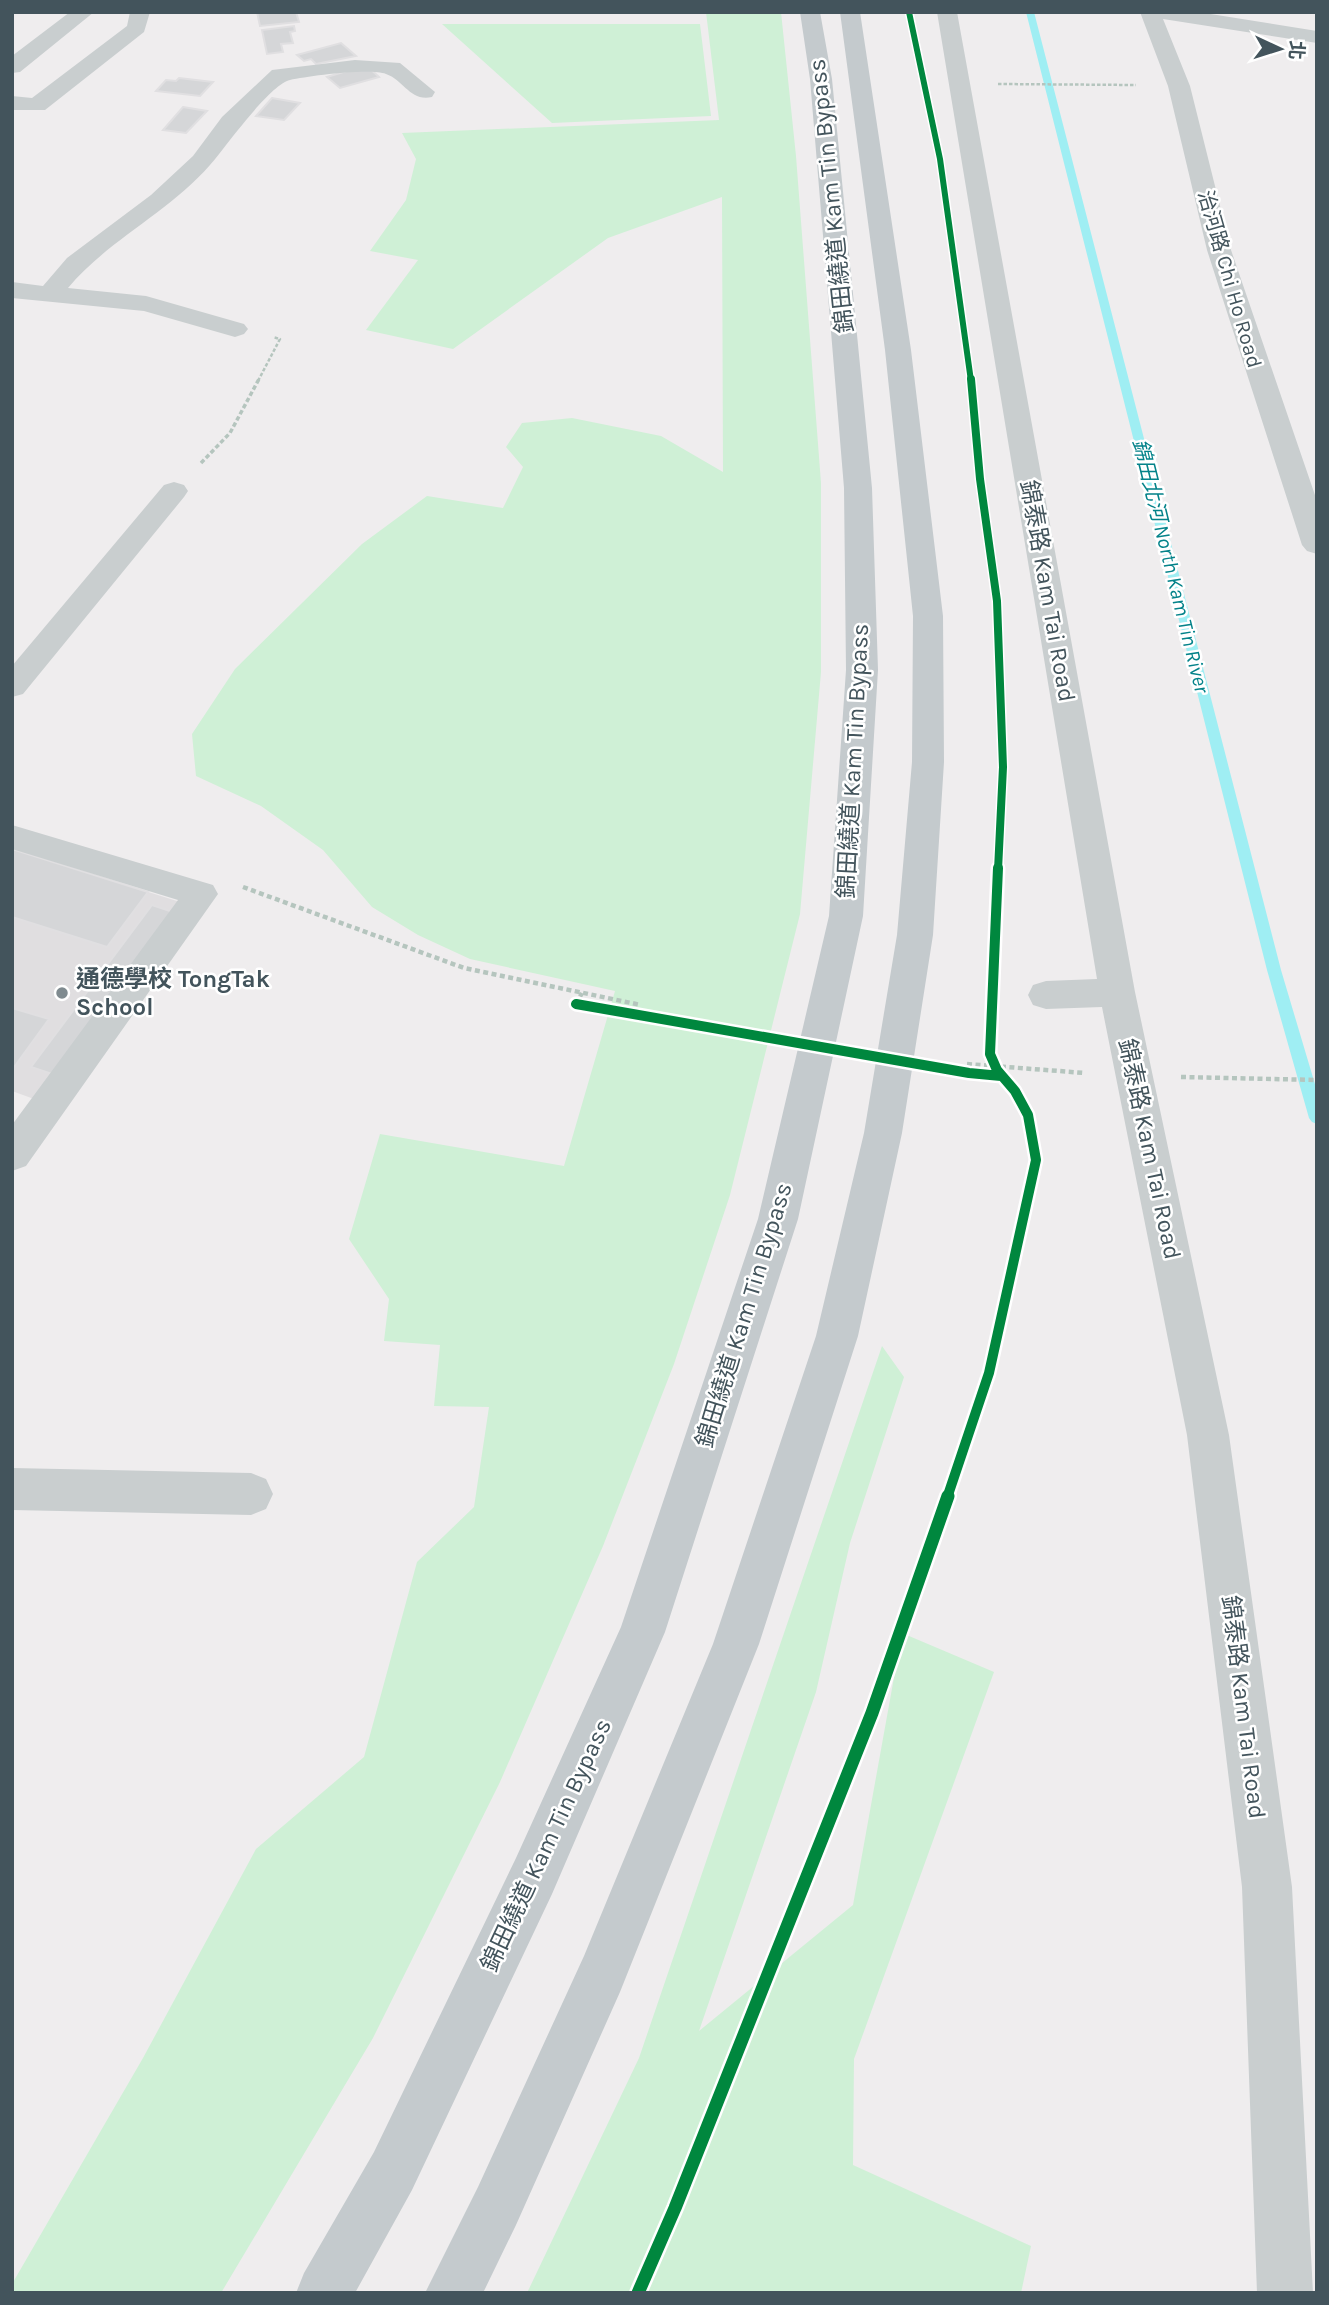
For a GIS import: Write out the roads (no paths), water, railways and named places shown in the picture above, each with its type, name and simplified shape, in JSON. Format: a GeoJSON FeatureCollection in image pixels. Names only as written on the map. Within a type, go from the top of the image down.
{"type":"FeatureCollection","features":[{"type":"Feature","properties":{"kind":"main road","name":"錦田繞道 Kam Tin Bypass"},"geometry":{"type":"LineString","coordinates":[[324,2293],[393,2171],[534,1876],[642,1632],[778,1219],[846,916],[862,670],[858,488],[841,275],[821,79],[810,12]]}},
{"type":"Feature","properties":{"kind":"main road","name":"錦田繞道 Kam Tin Bypass"},"geometry":{"type":"LineString","coordinates":[[453,2293],[497,2206],[602,1974],[736,1644],[837,1336],[883,1133],[915,935],[928,762],[928,616],[898,350],[850,12]]}},
{"type":"Feature","properties":{"kind":"street"},"geometry":{"type":"LineString","coordinates":[[12,67],[84,12]]}},
{"type":"Feature","properties":{"kind":"street"},"geometry":{"type":"LineString","coordinates":[[12,103],[37,104],[137,28],[140,12]]}},
{"type":"Feature","properties":{"kind":"street","name":"錦泰路 Kam Tai Road"},"geometry":{"type":"LineString","coordinates":[[947,12],[1117,992],[1208,1434],[1267,1887],[1285,2293]]}},
{"type":"Feature","properties":{"kind":"street","name":"治河路 Chi Ho Road"},"geometry":{"type":"LineString","coordinates":[[1150,12],[1179,86],[1219,250],[1317,545]]}},
{"type":"Feature","properties":{"kind":"street"},"geometry":{"type":"LineString","coordinates":[[1156,12],[1317,37]]}},
{"type":"Feature","properties":{"kind":"street"},"geometry":{"type":"LineString","coordinates":[[49,295],[76,263],[159,200],[201,161],[230,122],[280,75],[355,66],[392,68],[424,92]]}},
{"type":"Feature","properties":{"kind":"street"},"geometry":{"type":"LineString","coordinates":[[12,290],[146,304],[235,329]]}},
{"type":"Feature","properties":{"kind":"street"},"geometry":{"type":"LineString","coordinates":[[12,687],[174,491]]}},
{"type":"Feature","properties":{"kind":"street"},"geometry":{"type":"LineString","coordinates":[[12,837],[201,894],[12,1155]]}},
{"type":"Feature","properties":{"kind":"street"},"geometry":{"type":"LineString","coordinates":[[1046,995],[1117,992]]}},
{"type":"Feature","properties":{"kind":"street"},"geometry":{"type":"LineString","coordinates":[[12,1489],[251,1494]]}},
{"type":"Feature","properties":{"kind":"waterway","name":"錦田北河 North Kam Tin River"},"geometry":{"type":"LineString","coordinates":[[1030,12],[1274,970],[1317,1118]]}},
{"type":"Feature","properties":{"kind":"place","name":"通德學校 TongTak School"},"geometry":{"type":"Point","coordinates":[62,993]}}]}
